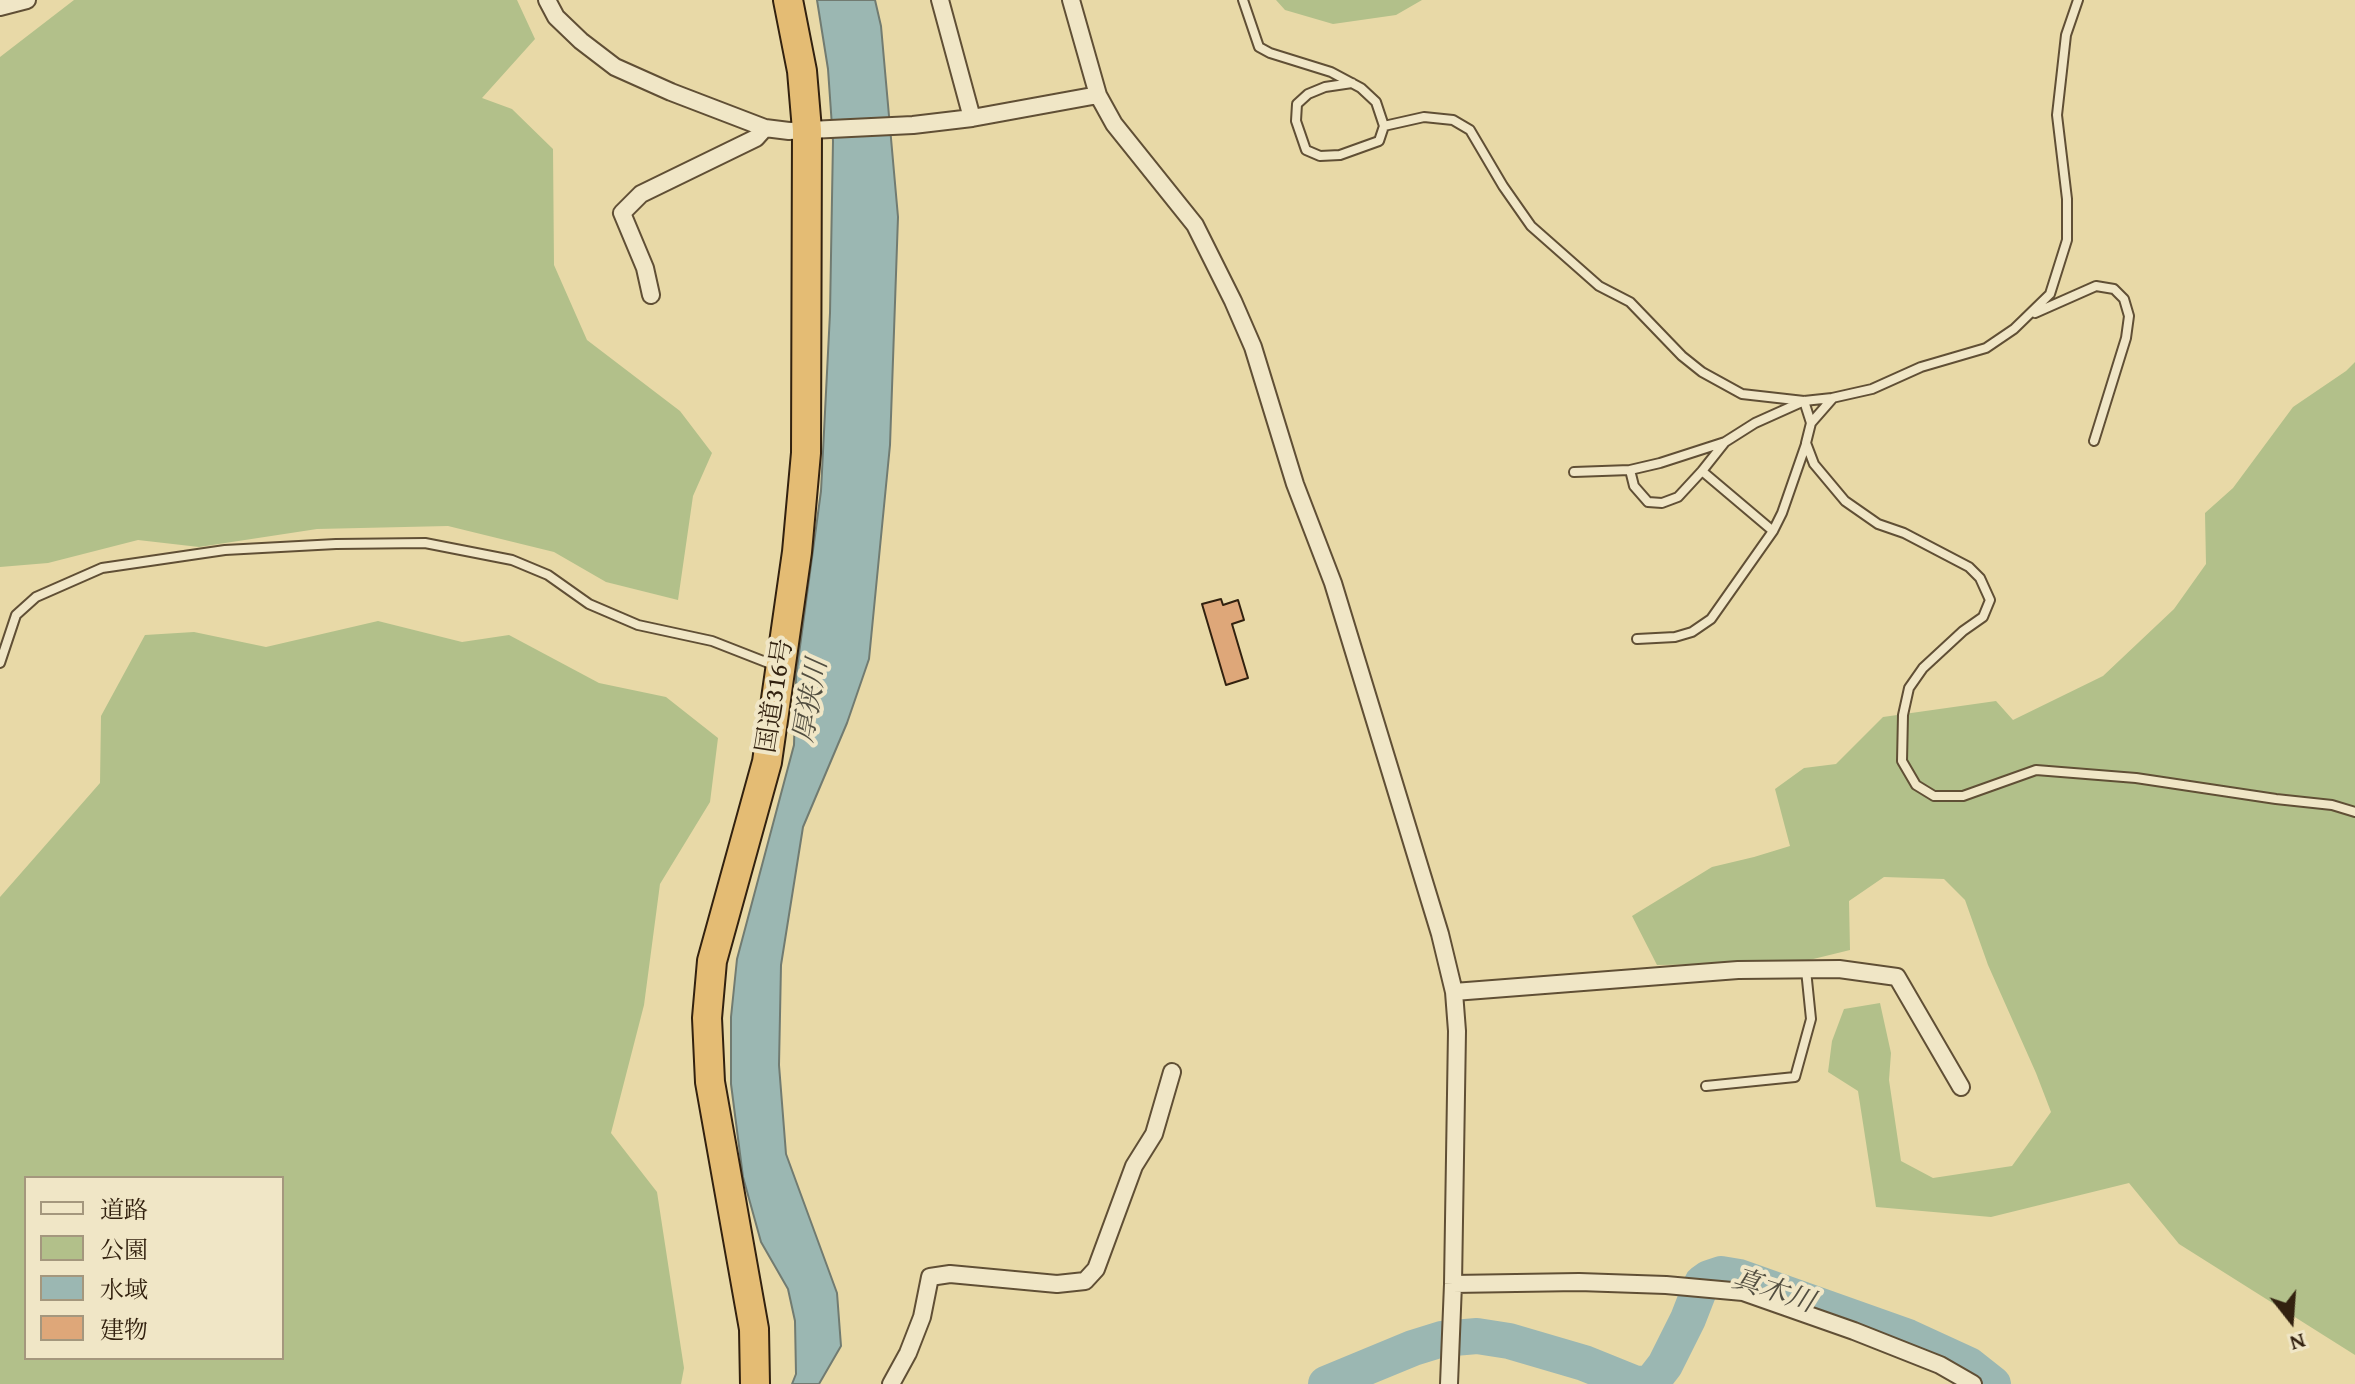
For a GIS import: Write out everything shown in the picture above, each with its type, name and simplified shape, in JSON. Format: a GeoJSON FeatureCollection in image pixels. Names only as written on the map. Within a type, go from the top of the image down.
{"type":"FeatureCollection","features":[{"type":"Feature","properties":{"kind":"highway","name":"国道316号"},"geometry":{"type":"LineString","coordinates":[[755,1384],[754,1329],[712,1096],[707,1018],[712,961],[767,762],[797,552],[806,453],[813,129],[788,0]]}},
{"type":"Feature","properties":{"kind":"street"},"geometry":{"type":"LineString","coordinates":[[0,7],[27,0]]}},
{"type":"Feature","properties":{"kind":"street"},"geometry":{"type":"LineString","coordinates":[[547,0],[556,17],[615,67],[765,128],[789,131],[913,125],[972,118],[1098,95]]}},
{"type":"Feature","properties":{"kind":"street"},"geometry":{"type":"LineString","coordinates":[[940,0],[972,118]]}},
{"type":"Feature","properties":{"kind":"street"},"geometry":{"type":"LineString","coordinates":[[1071,0],[1098,95],[1114,124],[1195,225],[1253,347],[1295,484],[1333,583],[1440,934],[1454,992],[1457,1031],[1449,1384]]}},
{"type":"Feature","properties":{"kind":"street"},"geometry":{"type":"LineString","coordinates":[[651,295],[645,268],[622,213],[641,194],[756,138],[765,128]]}},
{"type":"Feature","properties":{"kind":"street"},"geometry":{"type":"LineString","coordinates":[[1454,992],[1738,970],[1839,969],[1897,977],[1961,1087]]}},
{"type":"Feature","properties":{"kind":"street"},"geometry":{"type":"LineString","coordinates":[[891,1384],[908,1353],[922,1317],[930,1277],[950,1274],[1057,1284],[1085,1281],[1096,1269],[1134,1166],[1154,1134],[1172,1072]]}},
{"type":"Feature","properties":{"kind":"street"},"geometry":{"type":"LineString","coordinates":[[1453,1284],[1579,1282],[1743,1292],[1940,1365],[1973,1384]]}},
{"type":"Feature","properties":{"kind":"lane"},"geometry":{"type":"LineString","coordinates":[[1243,0],[1259,47],[1331,72],[1352,83],[1361,88],[1376,102],[1384,126],[1379,141],[1340,155],[1320,156],[1306,150],[1296,121],[1297,104],[1308,94],[1325,87],[1352,83]]}},
{"type":"Feature","properties":{"kind":"lane"},"geometry":{"type":"LineString","coordinates":[[1384,126],[1424,117],[1453,120],[1470,130],[1531,226],[1599,286],[1630,302],[1682,356],[1702,372],[1742,394],[1804,401],[1832,398],[1872,389],[1921,367],[1986,348],[2031,315],[2050,294],[2067,240],[2067,199],[2057,115],[2066,35],[2078,0]]}},
{"type":"Feature","properties":{"kind":"lane"},"geometry":{"type":"LineString","coordinates":[[2031,315],[2096,286],[2114,289],[2124,299],[2129,316],[2126,338],[2094,441]]}},
{"type":"Feature","properties":{"kind":"lane"},"geometry":{"type":"LineString","coordinates":[[1637,639],[1675,637],[1692,632],[1711,619],[1773,531],[1782,513],[1811,423],[1832,398]]}},
{"type":"Feature","properties":{"kind":"lane"},"geometry":{"type":"LineString","coordinates":[[1804,401],[1811,423]]}},
{"type":"Feature","properties":{"kind":"lane"},"geometry":{"type":"LineString","coordinates":[[1574,472],[1630,470],[1660,463],[1725,442],[1755,423],[1804,401]]}},
{"type":"Feature","properties":{"kind":"lane"},"geometry":{"type":"LineString","coordinates":[[1630,470],[1634,486],[1648,502],[1662,503],[1678,497],[1725,442]]}},
{"type":"Feature","properties":{"kind":"lane"},"geometry":{"type":"LineString","coordinates":[[1806,443],[1814,464],[1845,501],[1878,524],[1904,533],[1969,567],[1980,578],[1990,600],[1983,617],[1923,668],[1909,688],[1903,715],[1902,761],[1916,785],[1934,796],[1963,796],[2036,770],[2083,772],[2332,805],[2355,812]]}},
{"type":"Feature","properties":{"kind":"lane"},"geometry":{"type":"LineString","coordinates":[[1702,471],[1773,531]]}},
{"type":"Feature","properties":{"kind":"lane"},"geometry":{"type":"LineString","coordinates":[[0,663],[16,615],[36,597],[102,568],[225,550],[425,543],[512,560],[548,575],[589,604],[638,625],[712,641],[781,668]]}},
{"type":"Feature","properties":{"kind":"lane"},"geometry":{"type":"LineString","coordinates":[[1706,1086],[1795,1077],[1811,1019],[1806,970]]}},
{"type":"Feature","properties":{"kind":"green space"},"geometry":{"type":"Polygon","coordinates":[[[74,0],[517,0],[535,39],[482,98],[512,109],[553,149],[554,265],[587,340],[680,411],[712,453],[693,496],[678,600],[606,582],[554,552],[448,526],[317,529],[199,547],[138,540],[48,563],[0,567],[0,57],[74,0]]]}},
{"type":"Feature","properties":{"kind":"green space"},"geometry":{"type":"Polygon","coordinates":[[[1276,0],[1422,0],[1396,15],[1333,24],[1285,10],[1276,0]]]}},
{"type":"Feature","properties":{"kind":"green space"},"geometry":{"type":"Polygon","coordinates":[[[2355,362],[2355,1355],[2179,1244],[2129,1183],[1991,1217],[1876,1207],[1858,1091],[1828,1072],[1832,1041],[1844,1009],[1880,1003],[1891,1053],[1889,1080],[1901,1161],[1933,1178],[2012,1166],[2051,1112],[1988,965],[1965,900],[1944,879],[1884,877],[1849,901],[1850,950],[1797,963],[1657,965],[1632,916],[1712,867],[1790,846],[1775,789],[1804,768],[1836,764],[1883,717],[1996,701],[2013,720],[2103,676],[2174,609],[2206,564],[2205,513],[2233,488],[2293,407],[2355,362]]]}},
{"type":"Feature","properties":{"kind":"green space"},"geometry":{"type":"Polygon","coordinates":[[[378,621],[462,642],[509,635],[599,683],[666,697],[718,738],[710,802],[660,884],[644,1005],[611,1133],[657,1192],[684,1368],[681,1384],[0,1384],[0,897],[100,783],[101,716],[145,635],[194,632],[266,647],[378,621]]]}},
{"type":"Feature","properties":{"kind":"water","name":"厚狭川"},"geometry":{"type":"Polygon","coordinates":[[[817,0],[875,0],[881,26],[898,217],[890,445],[869,659],[847,723],[803,827],[781,965],[779,1065],[786,1154],[837,1293],[841,1346],[819,1384],[792,1384],[796,1374],[795,1321],[788,1289],[761,1242],[743,1177],[731,1084],[731,1017],[737,959],[794,745],[796,676],[821,491],[830,313],[833,141],[828,69],[817,0]]]}},
{"type":"Feature","properties":{"kind":"building"},"geometry":{"type":"Polygon","coordinates":[[[1221,599],[1223,605],[1238,600],[1244,620],[1232,624],[1248,678],[1226,685],[1202,604],[1221,599]]]}},
{"type":"Feature","properties":{"kind":"waterway","name":"真木川"},"geometry":{"type":"LineString","coordinates":[[1326,1384],[1413,1348],[1442,1339],[1477,1336],[1509,1341],[1584,1363],[1636,1384],[1651,1383],[1665,1365],[1702,1283],[1721,1274],[1739,1277],[1908,1337],[1969,1365],[1993,1384]]}}]}
